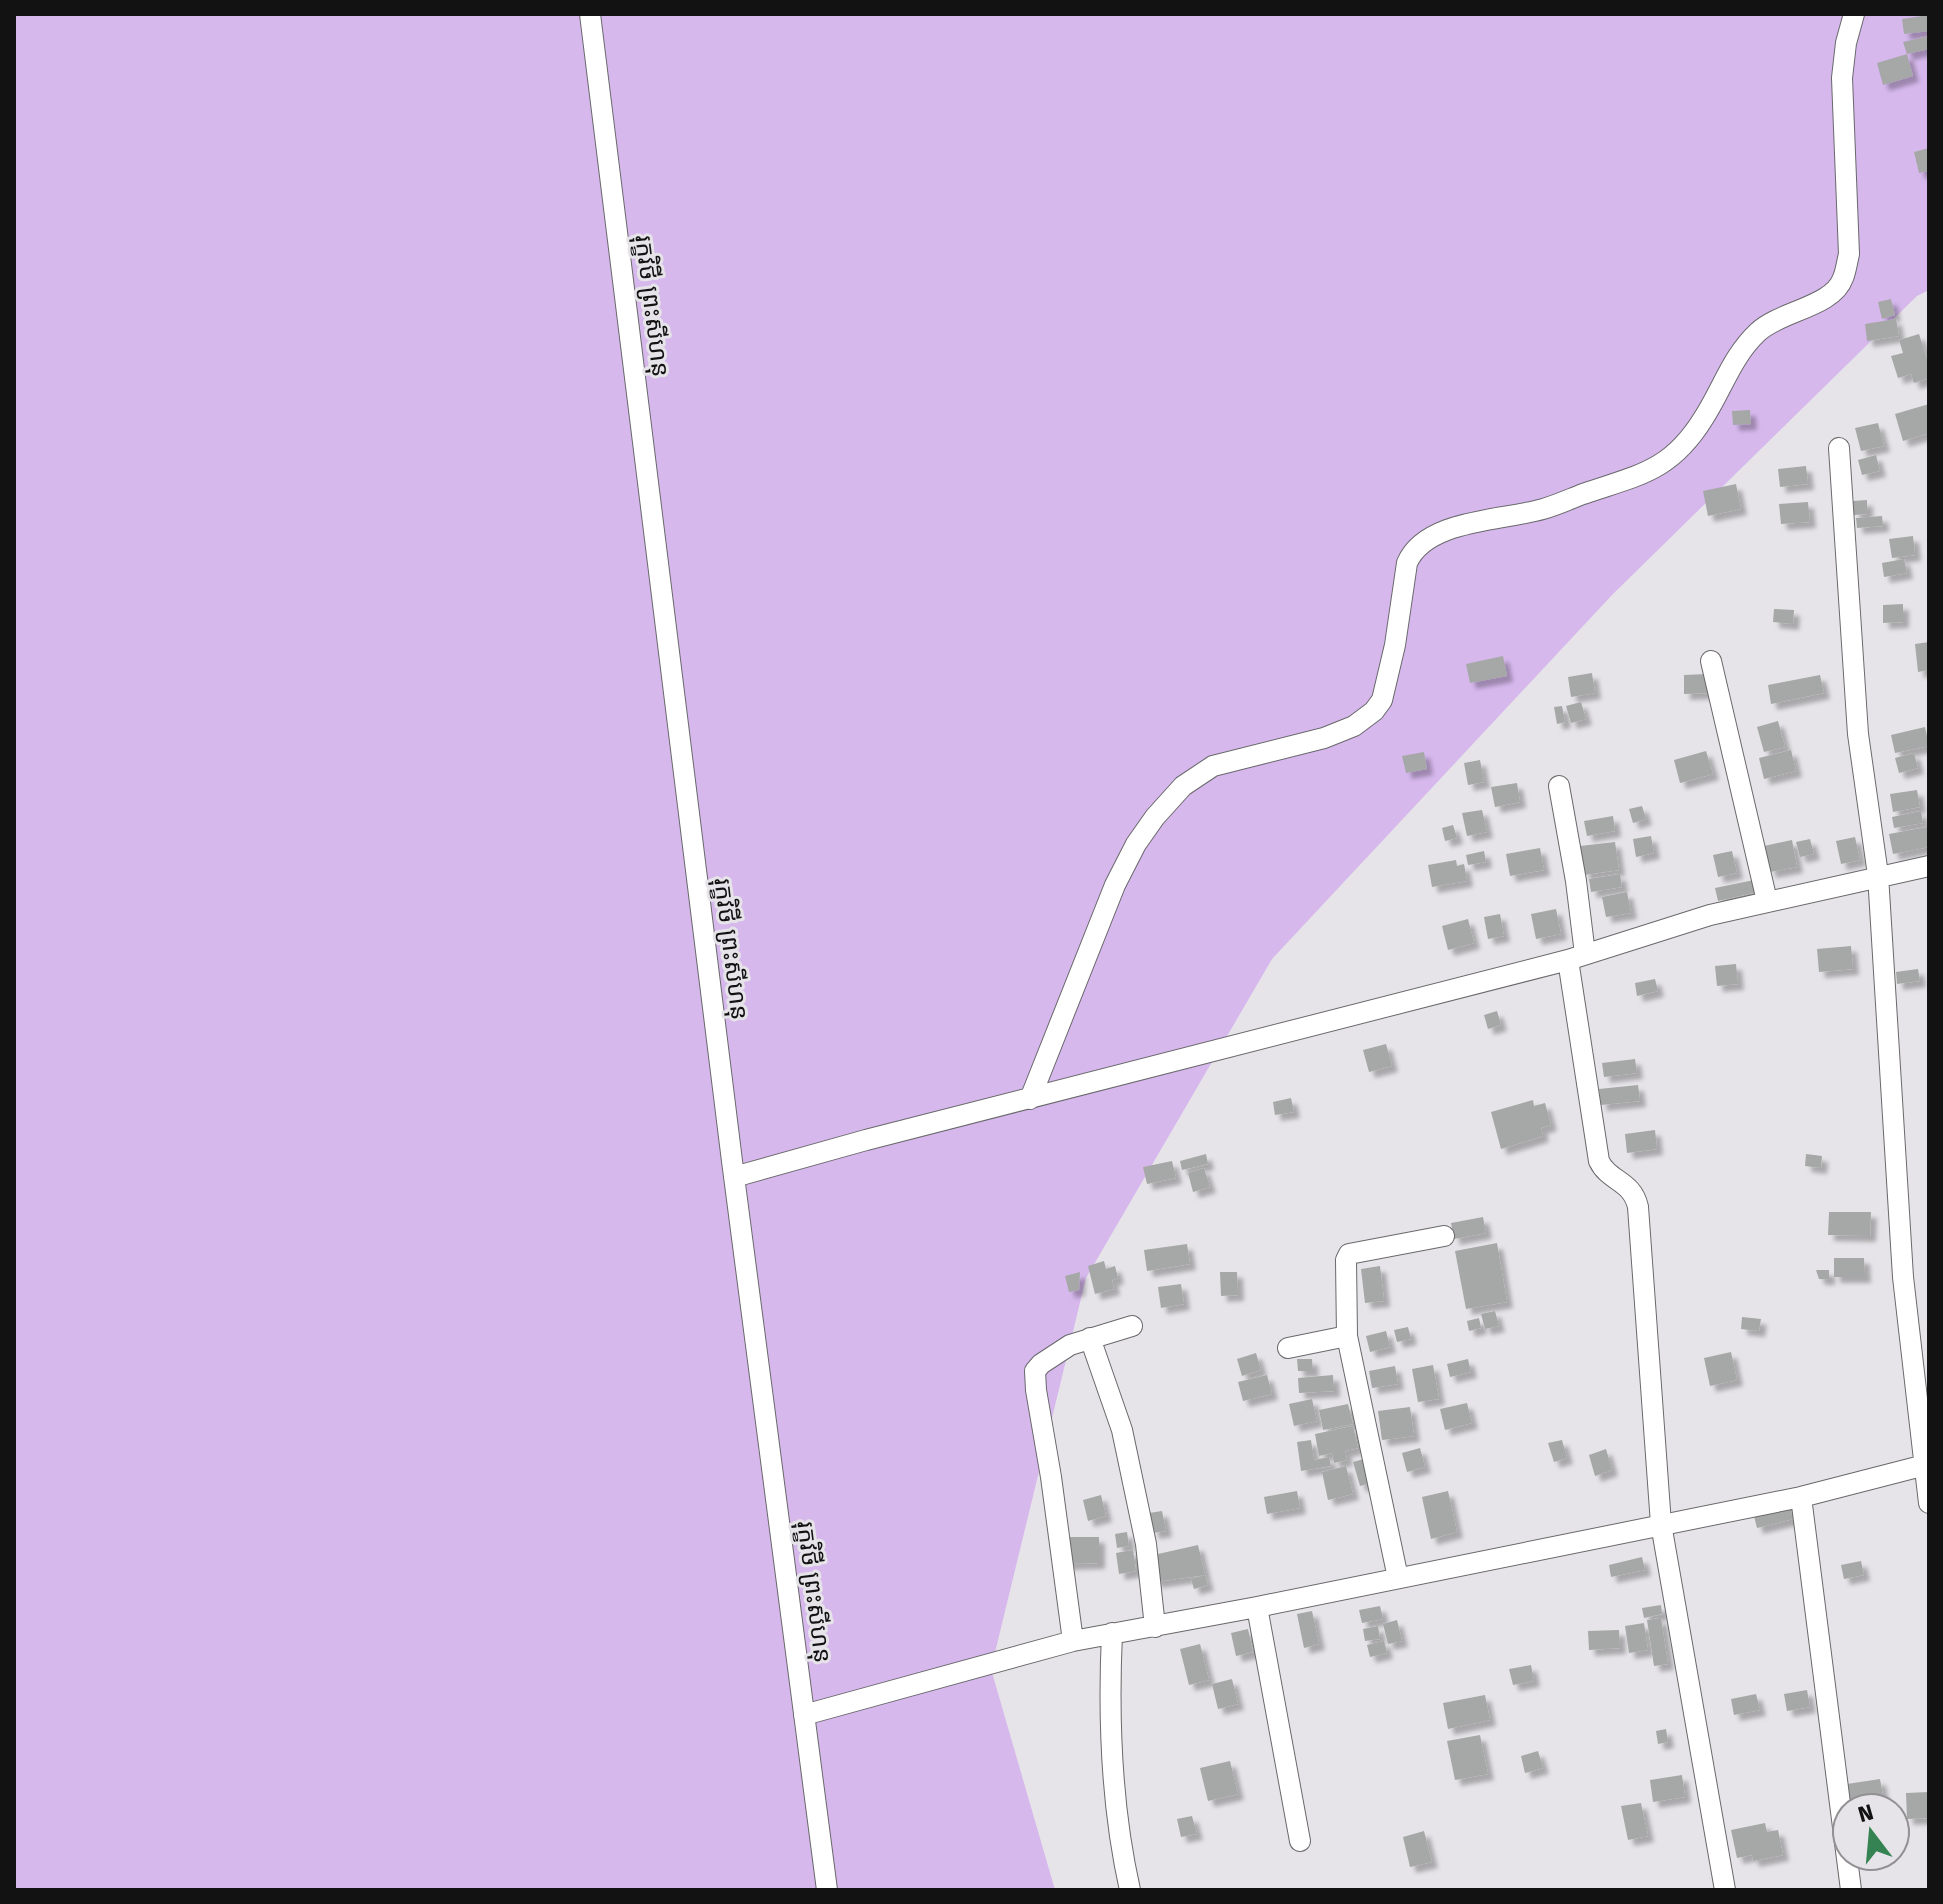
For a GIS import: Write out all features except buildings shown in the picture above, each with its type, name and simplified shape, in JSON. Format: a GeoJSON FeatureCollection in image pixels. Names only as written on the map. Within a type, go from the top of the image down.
{"type":"FeatureCollection","features":[{"type":"Feature","properties":{"kind":"street","name":"រុក្ខវិថី ព្រះសីហនុ"},"geometry":{"type":"LineString","coordinates":[[590,14],[734,1177],[827,1890]]}},
{"type":"Feature","properties":{"kind":"street"},"geometry":{"type":"LineString","coordinates":[[1030,1099],[1115,885],[1136,844],[1155,817],[1183,786],[1213,766],[1324,738],[1354,726],[1374,711],[1382,700],[1395,645],[1407,563],[1412,552],[1434,534],[1543,509],[1657,468],[1678,453],[1703,420],[1743,347],[1765,326],[1815,303],[1838,287],[1849,254],[1842,78],[1846,43],[1854,14]]}},
{"type":"Feature","properties":{"kind":"street"},"geometry":{"type":"LineString","coordinates":[[1839,448],[1858,734],[1878,875],[1903,1277],[1929,1503]]}},
{"type":"Feature","properties":{"kind":"street"},"geometry":{"type":"LineString","coordinates":[[1711,661],[1767,901]]}},
{"type":"Feature","properties":{"kind":"street"},"geometry":{"type":"LineString","coordinates":[[1559,786],[1576,881],[1576,957],[1599,1161],[1603,1169],[1630,1188],[1638,1207],[1661,1524],[1725,1890]]}},
{"type":"Feature","properties":{"kind":"street"},"geometry":{"type":"LineString","coordinates":[[734,1177],[866,1140],[1576,957],[1710,915],[1929,866]]}},
{"type":"Feature","properties":{"kind":"street"},"geometry":{"type":"LineString","coordinates":[[1398,1578],[1347,1336],[1346,1260],[1349,1254],[1444,1236]]}},
{"type":"Feature","properties":{"kind":"street"},"geometry":{"type":"LineString","coordinates":[[1073,1641],[1035,1377],[1041,1364],[1070,1345],[1132,1326]]}},
{"type":"Feature","properties":{"kind":"street"},"geometry":{"type":"LineString","coordinates":[[1288,1348],[1347,1336]]}},
{"type":"Feature","properties":{"kind":"street"},"geometry":{"type":"LineString","coordinates":[[1090,1338],[1122,1430],[1146,1544],[1155,1627]]}},
{"type":"Feature","properties":{"kind":"street"},"geometry":{"type":"LineString","coordinates":[[804,1715],[1073,1641],[1801,1497],[1926,1464]]}},
{"type":"Feature","properties":{"kind":"street"},"geometry":{"type":"LineString","coordinates":[[1801,1497],[1851,1890]]}},
{"type":"Feature","properties":{"kind":"street"},"geometry":{"type":"LineString","coordinates":[[1257,1607],[1300,1841]]}},
{"type":"Feature","properties":{"kind":"street"},"geometry":{"type":"LineString","coordinates":[[1112,1633],[1109,1707],[1117,1811],[1130,1890]]}},
{"type":"Feature","properties":{"kind":"shaded area"},"geometry":{"type":"Polygon","coordinates":[[[14,14],[1929,14],[1929,290],[1917,296],[1613,594],[1272,959],[1086,1278],[991,1669],[1055,1890],[14,1890],[14,14]]]}}]}
